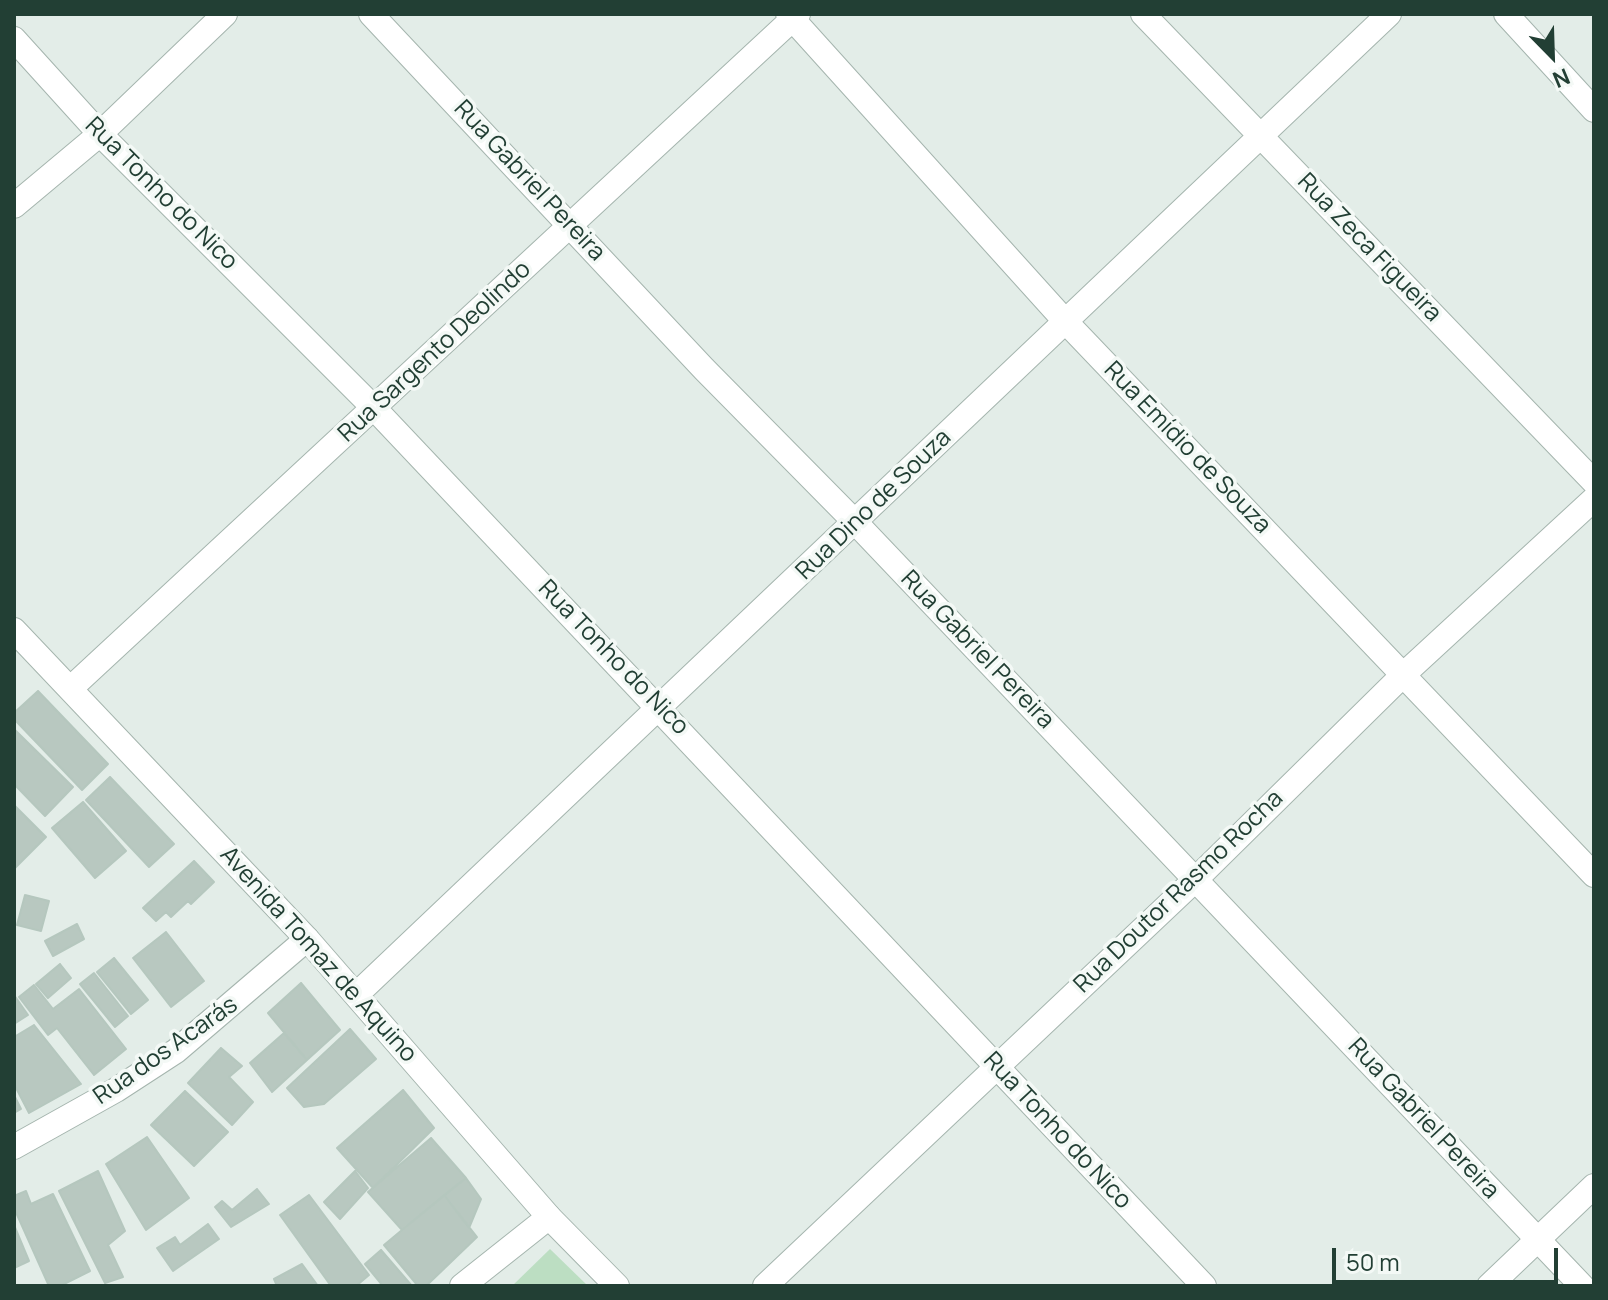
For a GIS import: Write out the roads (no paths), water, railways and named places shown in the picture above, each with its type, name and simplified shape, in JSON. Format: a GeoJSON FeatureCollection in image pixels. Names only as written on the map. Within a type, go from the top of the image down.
{"type":"FeatureCollection","features":[{"type":"Feature","properties":{"kind":"street"},"geometry":{"type":"LineString","coordinates":[[14,206],[100,134],[225,14]]}},
{"type":"Feature","properties":{"kind":"street","name":"Rua Gabriel Pereira"},"geometry":{"type":"LineString","coordinates":[[371,14],[704,369],[856,523],[1582,1286]]}},
{"type":"Feature","properties":{"kind":"street","name":"Rua Zeca Figueira"},"geometry":{"type":"LineString","coordinates":[[1143,14],[1594,482]]}},
{"type":"Feature","properties":{"kind":"street","name":"Rua Dino de Souza"},"geometry":{"type":"LineString","coordinates":[[357,994],[856,523],[1259,134],[1389,14]]}},
{"type":"Feature","properties":{"kind":"street"},"geometry":{"type":"LineString","coordinates":[[1506,14],[1594,110]]}},
{"type":"Feature","properties":{"kind":"street","name":"Rua Sargento Deolindo"},"geometry":{"type":"LineString","coordinates":[[71,688],[571,226],[793,16]]}},
{"type":"Feature","properties":{"kind":"street","name":"Rua Emídio de Souza"},"geometry":{"type":"LineString","coordinates":[[793,16],[1065,321],[1594,875]]}},
{"type":"Feature","properties":{"kind":"street","name":"Rua Tonho do Nico"},"geometry":{"type":"LineString","coordinates":[[14,39],[100,134],[374,408],[1204,1286]]}},
{"type":"Feature","properties":{"kind":"street","name":"Rua Doutor Rasmo Rocha"},"geometry":{"type":"LineString","coordinates":[[765,1286],[1196,879],[1404,674],[1594,499]]}},
{"type":"Feature","properties":{"kind":"street","name":"Avenida Tomaz de Aquino"},"geometry":{"type":"LineString","coordinates":[[18,644],[71,688],[307,939],[549,1217],[617,1286]]}},
{"type":"Feature","properties":{"kind":"street","name":"Rua dos Acarás"},"geometry":{"type":"LineString","coordinates":[[14,1147],[104,1098],[176,1051],[307,939]]}},
{"type":"Feature","properties":{"kind":"street"},"geometry":{"type":"LineString","coordinates":[[1489,1286],[1594,1186]]}},
{"type":"Feature","properties":{"kind":"street"},"geometry":{"type":"LineString","coordinates":[[462,1286],[549,1217]]}}]}
